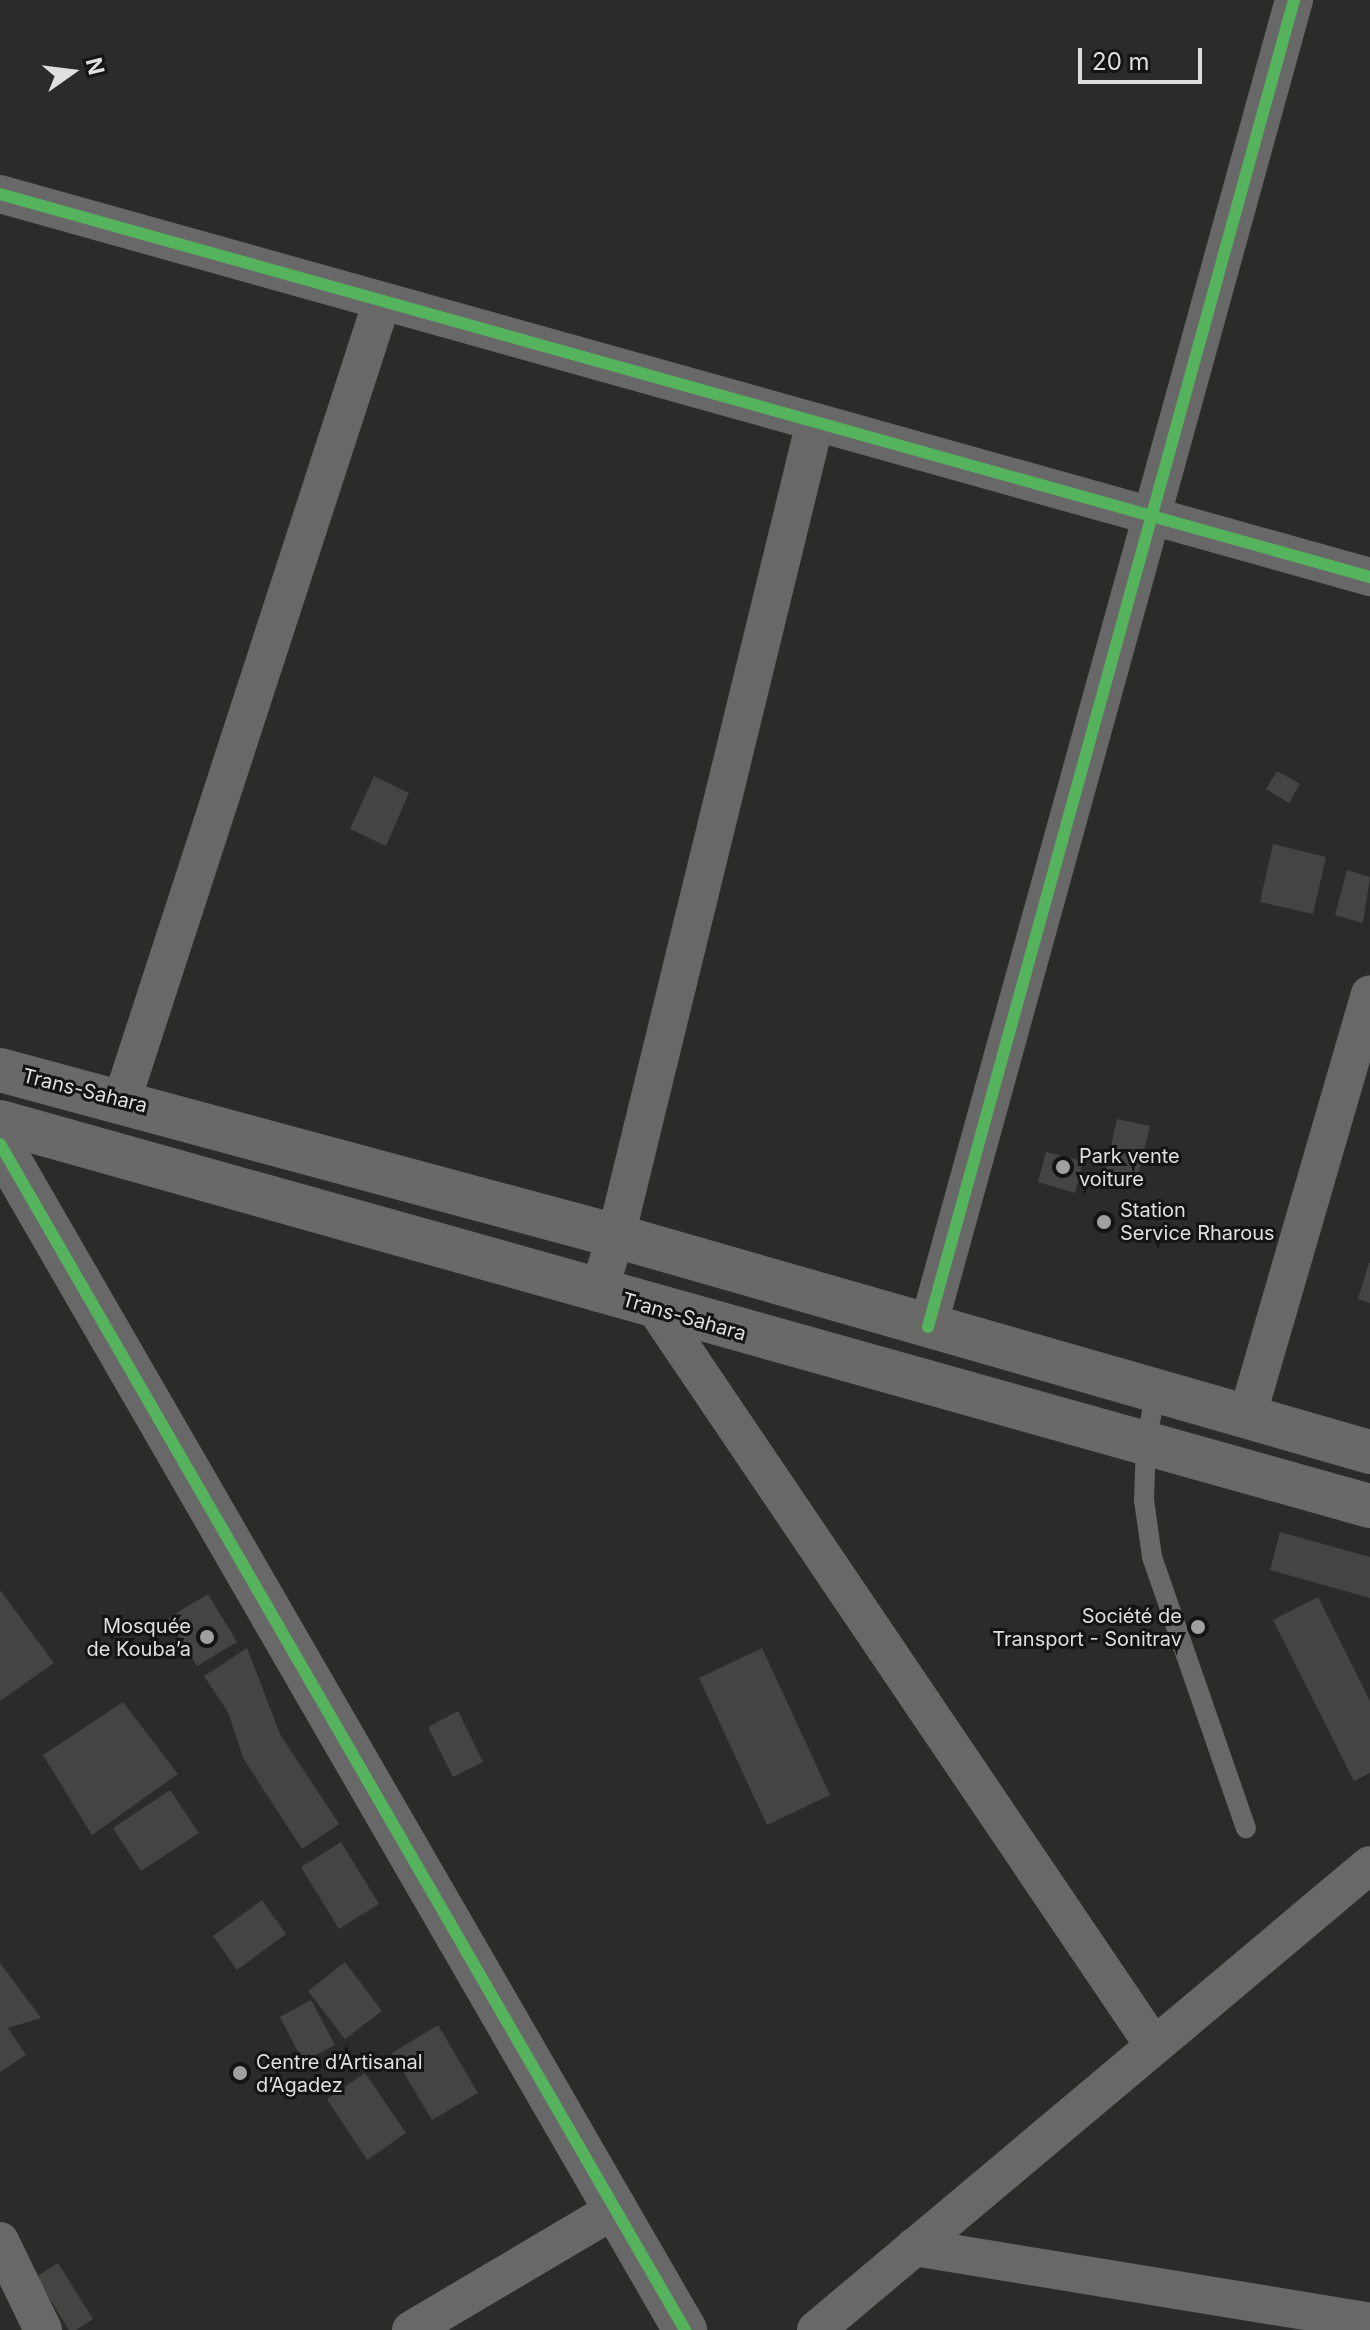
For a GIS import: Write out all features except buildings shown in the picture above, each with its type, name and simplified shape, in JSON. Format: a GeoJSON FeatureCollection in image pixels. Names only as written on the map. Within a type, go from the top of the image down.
{"type":"FeatureCollection","features":[{"type":"Feature","properties":{"kind":"main road","name":"Trans-Sahara"},"geometry":{"type":"LineString","coordinates":[[0,1070],[122,1100],[616,1236],[1370,1452]]}},
{"type":"Feature","properties":{"kind":"main road","name":"Trans-Sahara"},"geometry":{"type":"LineString","coordinates":[[0,1122],[598,1293],[1370,1506]]}},
{"type":"Feature","properties":{"kind":"street"},"geometry":{"type":"LineString","coordinates":[[928,1327],[1294,0]]}},
{"type":"Feature","properties":{"kind":"street"},"geometry":{"type":"LineString","coordinates":[[0,194],[1370,577]]}},
{"type":"Feature","properties":{"kind":"street"},"geometry":{"type":"LineString","coordinates":[[122,1100],[382,301]]}},
{"type":"Feature","properties":{"kind":"street"},"geometry":{"type":"LineString","coordinates":[[598,1293],[616,1236],[815,422]]}},
{"type":"Feature","properties":{"kind":"street"},"geometry":{"type":"LineString","coordinates":[[1247,1417],[1370,995]]}},
{"type":"Feature","properties":{"kind":"street"},"geometry":{"type":"LineString","coordinates":[[0,1144],[685,2330]]}},
{"type":"Feature","properties":{"kind":"street"},"geometry":{"type":"LineString","coordinates":[[656,1309],[1154,2046]]}},
{"type":"Feature","properties":{"kind":"street"},"geometry":{"type":"LineString","coordinates":[[816,2330],[1370,1865]]}},
{"type":"Feature","properties":{"kind":"street"},"geometry":{"type":"LineString","coordinates":[[411,2330],[616,2209]]}},
{"type":"Feature","properties":{"kind":"street"},"geometry":{"type":"LineString","coordinates":[[0,2241],[43,2330]]}},
{"type":"Feature","properties":{"kind":"street"},"geometry":{"type":"LineString","coordinates":[[914,2247],[1370,2322]]}},
{"type":"Feature","properties":{"kind":"lane"},"geometry":{"type":"LineString","coordinates":[[1156,1390],[1146,1443],[1144,1500],[1152,1557],[1246,1828]]}},
{"type":"Feature","properties":{"kind":"cycle path"},"geometry":{"type":"LineString","coordinates":[[928,1327],[1294,0]]}},
{"type":"Feature","properties":{"kind":"cycle path"},"geometry":{"type":"LineString","coordinates":[[0,194],[1370,577]]}},
{"type":"Feature","properties":{"kind":"cycle path"},"geometry":{"type":"LineString","coordinates":[[0,1144],[685,2330]]}},
{"type":"Feature","properties":{"kind":"place","name":"Park vente voiture"},"geometry":{"type":"Point","coordinates":[1063,1167]}},
{"type":"Feature","properties":{"kind":"place","name":"Station Service Rharous"},"geometry":{"type":"Point","coordinates":[1104,1222]}},
{"type":"Feature","properties":{"kind":"place","name":"Société de Transport - Sonitrav"},"geometry":{"type":"Point","coordinates":[1198,1627]}},
{"type":"Feature","properties":{"kind":"place","name":"Mosquée de Kouba’a"},"geometry":{"type":"Point","coordinates":[207,1637]}},
{"type":"Feature","properties":{"kind":"place","name":"Centre d’Artisanal d’Agadez"},"geometry":{"type":"Point","coordinates":[240,2073]}}]}
